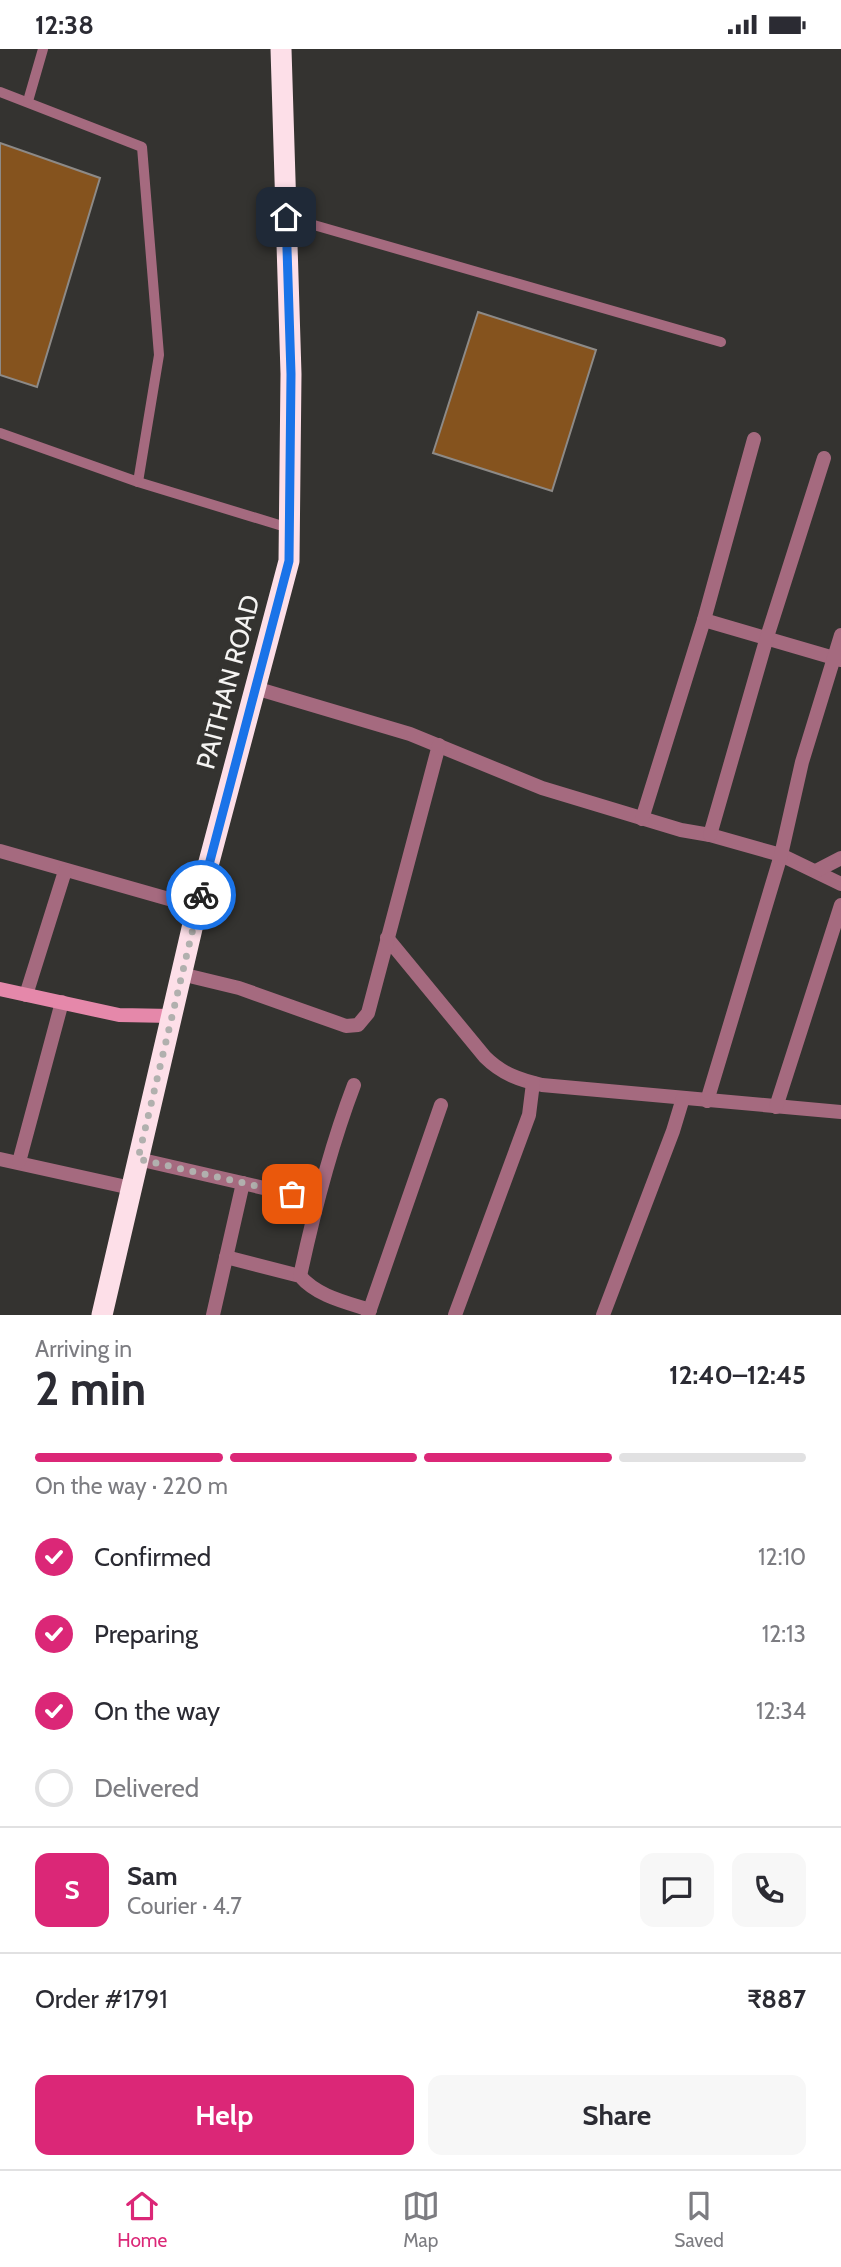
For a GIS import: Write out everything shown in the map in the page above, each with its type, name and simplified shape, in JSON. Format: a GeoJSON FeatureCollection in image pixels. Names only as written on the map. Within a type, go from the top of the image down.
{"type":"FeatureCollection","features":[{"type":"Feature","properties":{"kind":"highway","name":"PAITHAN ROAD"},"geometry":{"type":"LineString","coordinates":[[102,1315],[197,907],[289,561],[291,374],[281,49]]}},
{"type":"Feature","properties":{"kind":"street"},"geometry":{"type":"LineString","coordinates":[[642,818],[704,620],[754,439]]}},
{"type":"Feature","properties":{"kind":"street"},"geometry":{"type":"LineString","coordinates":[[710,835],[767,637],[824,458]]}},
{"type":"Feature","properties":{"kind":"street"},"geometry":{"type":"LineString","coordinates":[[704,620],[838,659]]}},
{"type":"Feature","properties":{"kind":"street"},"geometry":{"type":"LineString","coordinates":[[707,1101],[781,855],[802,762],[838,659],[841,635]]}},
{"type":"Feature","properties":{"kind":"street"},"geometry":{"type":"LineString","coordinates":[[255,688],[410,734],[542,788],[681,830],[710,835],[781,855],[841,884]]}},
{"type":"Feature","properties":{"kind":"street"},"geometry":{"type":"LineString","coordinates":[[181,974],[239,988],[346,1026],[358,1025],[368,1013],[439,745]]}},
{"type":"Feature","properties":{"kind":"street"},"geometry":{"type":"LineString","coordinates":[[0,851],[197,907]]}},
{"type":"Feature","properties":{"kind":"street"},"geometry":{"type":"LineString","coordinates":[[816,871],[841,858]]}},
{"type":"Feature","properties":{"kind":"street"},"geometry":{"type":"LineString","coordinates":[[26,995],[65,871]]}},
{"type":"Feature","properties":{"kind":"street"},"geometry":{"type":"LineString","coordinates":[[776,1107],[841,905]]}},
{"type":"Feature","properties":{"kind":"street"},"geometry":{"type":"LineString","coordinates":[[387,938],[496,1068],[533,1089],[683,1098],[841,1112]]}},
{"type":"Feature","properties":{"kind":"street"},"geometry":{"type":"LineString","coordinates":[[0,989],[119,1015],[172,1016]]}},
{"type":"Feature","properties":{"kind":"street"},"geometry":{"type":"LineString","coordinates":[[19,1162],[62,1002]]}},
{"type":"Feature","properties":{"kind":"street"},"geometry":{"type":"LineString","coordinates":[[300,1276],[316,1200],[354,1085]]}},
{"type":"Feature","properties":{"kind":"street"},"geometry":{"type":"LineString","coordinates":[[454,1315],[529,1115],[533,1089]]}},
{"type":"Feature","properties":{"kind":"street"},"geometry":{"type":"LineString","coordinates":[[603,1315],[683,1098]]}},
{"type":"Feature","properties":{"kind":"street"},"geometry":{"type":"LineString","coordinates":[[226,1257],[300,1276],[319,1293],[369,1313],[441,1105]]}},
{"type":"Feature","properties":{"kind":"street"},"geometry":{"type":"LineString","coordinates":[[0,1159],[131,1188]]}},
{"type":"Feature","properties":{"kind":"street"},"geometry":{"type":"LineString","coordinates":[[138,1159],[316,1200]]}},
{"type":"Feature","properties":{"kind":"street"},"geometry":{"type":"LineString","coordinates":[[212,1315],[243,1183]]}},
{"type":"Feature","properties":{"kind":"lane"},"geometry":{"type":"LineString","coordinates":[[28,101],[43,49]]}},
{"type":"Feature","properties":{"kind":"lane"},"geometry":{"type":"LineString","coordinates":[[0,92],[142,147],[159,355],[138,482]]}},
{"type":"Feature","properties":{"kind":"lane"},"geometry":{"type":"LineString","coordinates":[[286,217],[721,342]]}},
{"type":"Feature","properties":{"kind":"lane"},"geometry":{"type":"LineString","coordinates":[[0,433],[138,482],[289,528]]}},
{"type":"Feature","properties":{"kind":"building"},"geometry":{"type":"Polygon","coordinates":[[[0,143],[100,178],[37,387],[0,375],[0,143]]]}},
{"type":"Feature","properties":{"kind":"building"},"geometry":{"type":"Polygon","coordinates":[[[478,312],[596,350],[552,491],[433,453],[478,312]]]}},
{"type":"Feature","properties":{"kind":"way so far"},"geometry":{"type":"LineString","coordinates":[[201,895],[138,1159],[292,1194]]}},
{"type":"Feature","properties":{"kind":"route"},"geometry":{"type":"LineString","coordinates":[[201,895],[289,561],[291,374],[286,217]]}}]}
